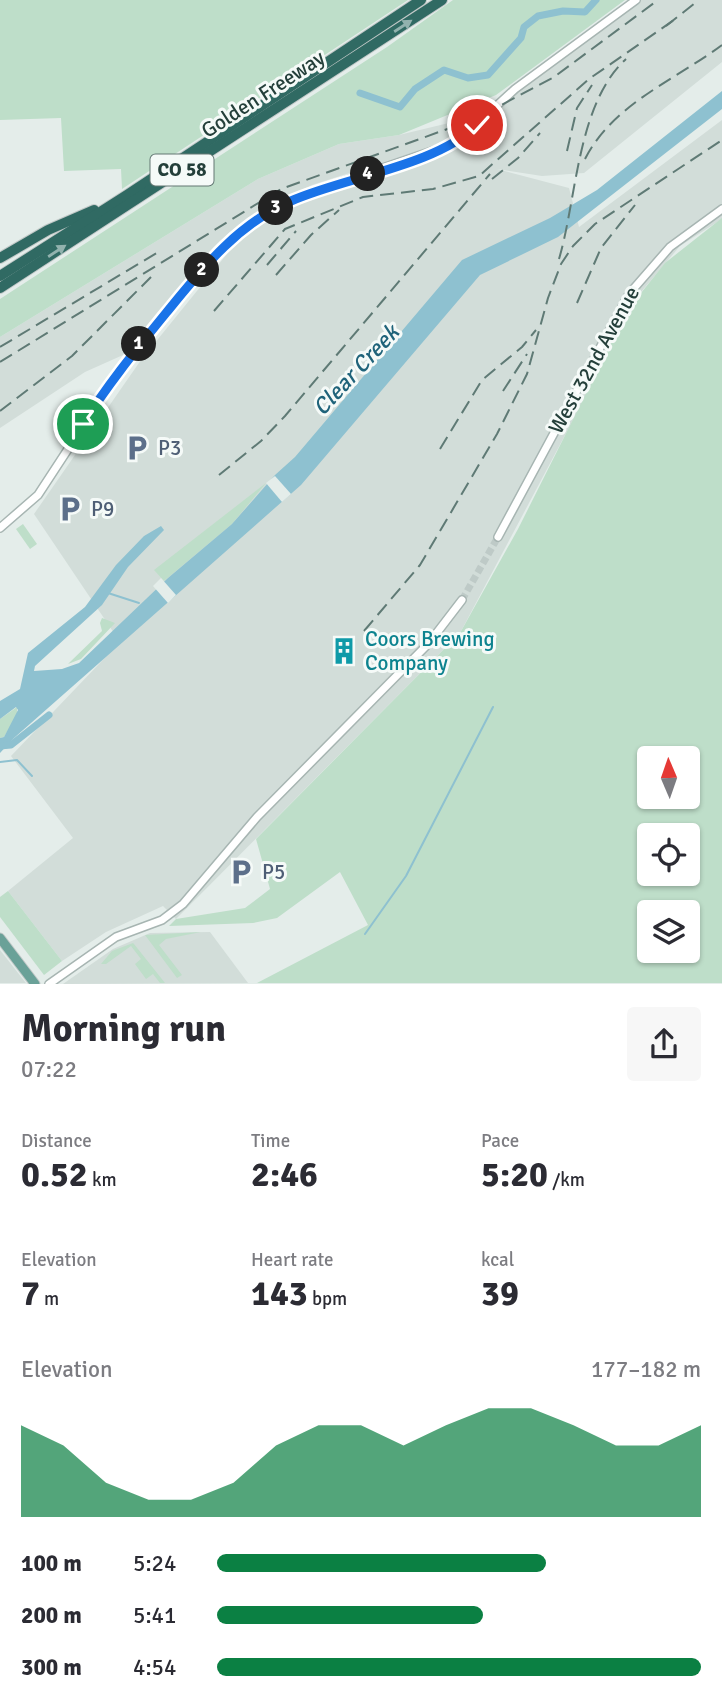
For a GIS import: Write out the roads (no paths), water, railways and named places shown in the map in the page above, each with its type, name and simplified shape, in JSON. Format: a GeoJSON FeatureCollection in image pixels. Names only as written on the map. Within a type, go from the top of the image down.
{"type":"FeatureCollection","features":[{"type":"Feature","properties":{"kind":"highway","name":"Golden Freeway"},"geometry":{"type":"LineString","coordinates":[[0,276],[421,0]]}},
{"type":"Feature","properties":{"kind":"highway","name":"Golden Freeway"},"geometry":{"type":"LineString","coordinates":[[0,288],[442,0]]}},
{"type":"Feature","properties":{"kind":"highway"},"geometry":{"type":"LineString","coordinates":[[0,258],[48,230],[127,195]]}},
{"type":"Feature","properties":{"kind":"main road"},"geometry":{"type":"LineString","coordinates":[[0,938],[35,984]]}},
{"type":"Feature","properties":{"kind":"street"},"geometry":{"type":"LineString","coordinates":[[0,528],[38,495],[110,382],[194,279],[233,237],[273,209],[309,193],[456,143],[515,89],[636,0]]}},
{"type":"Feature","properties":{"kind":"street","name":"West 32nd Avenue"},"geometry":{"type":"LineString","coordinates":[[498,537],[629,294],[670,247],[722,209]]}},
{"type":"Feature","properties":{"kind":"street"},"geometry":{"type":"LineString","coordinates":[[49,984],[117,937],[162,920],[196,889],[257,817],[429,643],[462,600]]}},
{"type":"Feature","properties":{"kind":"water","name":"Clear Creek"},"geometry":{"type":"Polygon","coordinates":[[[722,91],[722,109],[558,237],[480,275],[301,485],[0,753],[0,738],[4,737],[18,710],[16,707],[0,719],[0,701],[20,689],[28,653],[85,607],[116,565],[144,536],[161,526],[164,530],[128,567],[102,605],[35,666],[34,671],[62,669],[79,663],[168,578],[232,524],[275,475],[295,457],[462,260],[550,218],[597,190],[722,91]]]}},
{"type":"Feature","properties":{"kind":"waterway"},"geometry":{"type":"LineString","coordinates":[[360,93],[400,107],[415,89],[444,70],[468,78],[488,75],[521,38],[524,27],[538,16],[563,11],[585,12],[596,0]]}},
{"type":"Feature","properties":{"kind":"waterway"},"geometry":{"type":"LineString","coordinates":[[108,593],[139,603]]}},
{"type":"Feature","properties":{"kind":"waterway"},"geometry":{"type":"LineString","coordinates":[[365,934],[406,876],[493,707]]}},
{"type":"Feature","properties":{"kind":"waterway"},"geometry":{"type":"LineString","coordinates":[[0,746],[11,745],[49,715]]}},
{"type":"Feature","properties":{"kind":"waterway"},"geometry":{"type":"LineString","coordinates":[[0,762],[17,760],[32,776]]}},
{"type":"Feature","properties":{"kind":"tunnel"},"geometry":{"type":"LineString","coordinates":[[462,600],[498,537]]}},
{"type":"Feature","properties":{"kind":"railway"},"geometry":{"type":"LineString","coordinates":[[0,362],[281,189],[475,119],[554,77],[658,0]]}},
{"type":"Feature","properties":{"kind":"railway"},"geometry":{"type":"LineString","coordinates":[[666,26],[699,0]]}},
{"type":"Feature","properties":{"kind":"railway"},"geometry":{"type":"LineString","coordinates":[[214,311],[285,229],[363,197],[433,189],[479,176],[589,79],[674,20]]}},
{"type":"Feature","properties":{"kind":"railway"},"geometry":{"type":"LineString","coordinates":[[585,159],[597,140],[628,108],[722,45]]}},
{"type":"Feature","properties":{"kind":"railway"},"geometry":{"type":"LineString","coordinates":[[559,259],[588,126],[597,101],[610,78],[626,59]]}},
{"type":"Feature","properties":{"kind":"railway"},"geometry":{"type":"LineString","coordinates":[[567,151],[577,108],[592,85]]}},
{"type":"Feature","properties":{"kind":"railway"},"geometry":{"type":"LineString","coordinates":[[492,179],[518,158],[540,133]]}},
{"type":"Feature","properties":{"kind":"railway"},"geometry":{"type":"LineString","coordinates":[[364,631],[420,565],[497,434],[527,374],[548,298],[561,264],[573,246],[595,224],[722,140]]}},
{"type":"Feature","properties":{"kind":"railway"},"geometry":{"type":"LineString","coordinates":[[219,475],[261,441],[285,416],[490,174]]}},
{"type":"Feature","properties":{"kind":"railway"},"geometry":{"type":"LineString","coordinates":[[577,303],[601,248],[635,205]]}},
{"type":"Feature","properties":{"kind":"railway"},"geometry":{"type":"LineString","coordinates":[[276,275],[311,235],[339,210]]}},
{"type":"Feature","properties":{"kind":"railway"},"geometry":{"type":"LineString","coordinates":[[267,265],[296,231]]}},
{"type":"Feature","properties":{"kind":"railway"},"geometry":{"type":"LineString","coordinates":[[0,347],[160,251]]}},
{"type":"Feature","properties":{"kind":"railway"},"geometry":{"type":"LineString","coordinates":[[0,411],[72,356],[151,277]]}},
{"type":"Feature","properties":{"kind":"railway"},"geometry":{"type":"LineString","coordinates":[[440,449],[482,380],[522,347],[536,330]]}},
{"type":"Feature","properties":{"kind":"railway"},"geometry":{"type":"LineString","coordinates":[[503,391],[527,354]]}},
{"type":"Feature","properties":{"kind":"place","name":"P3"},"geometry":{"type":"Point","coordinates":[137,448]}},
{"type":"Feature","properties":{"kind":"place","name":"P9"},"geometry":{"type":"Point","coordinates":[70,509]}},
{"type":"Feature","properties":{"kind":"place","name":"Coors Brewing Company"},"geometry":{"type":"Point","coordinates":[344,651]}},
{"type":"Feature","properties":{"kind":"place","name":"P5"},"geometry":{"type":"Point","coordinates":[241,872]}}]}
